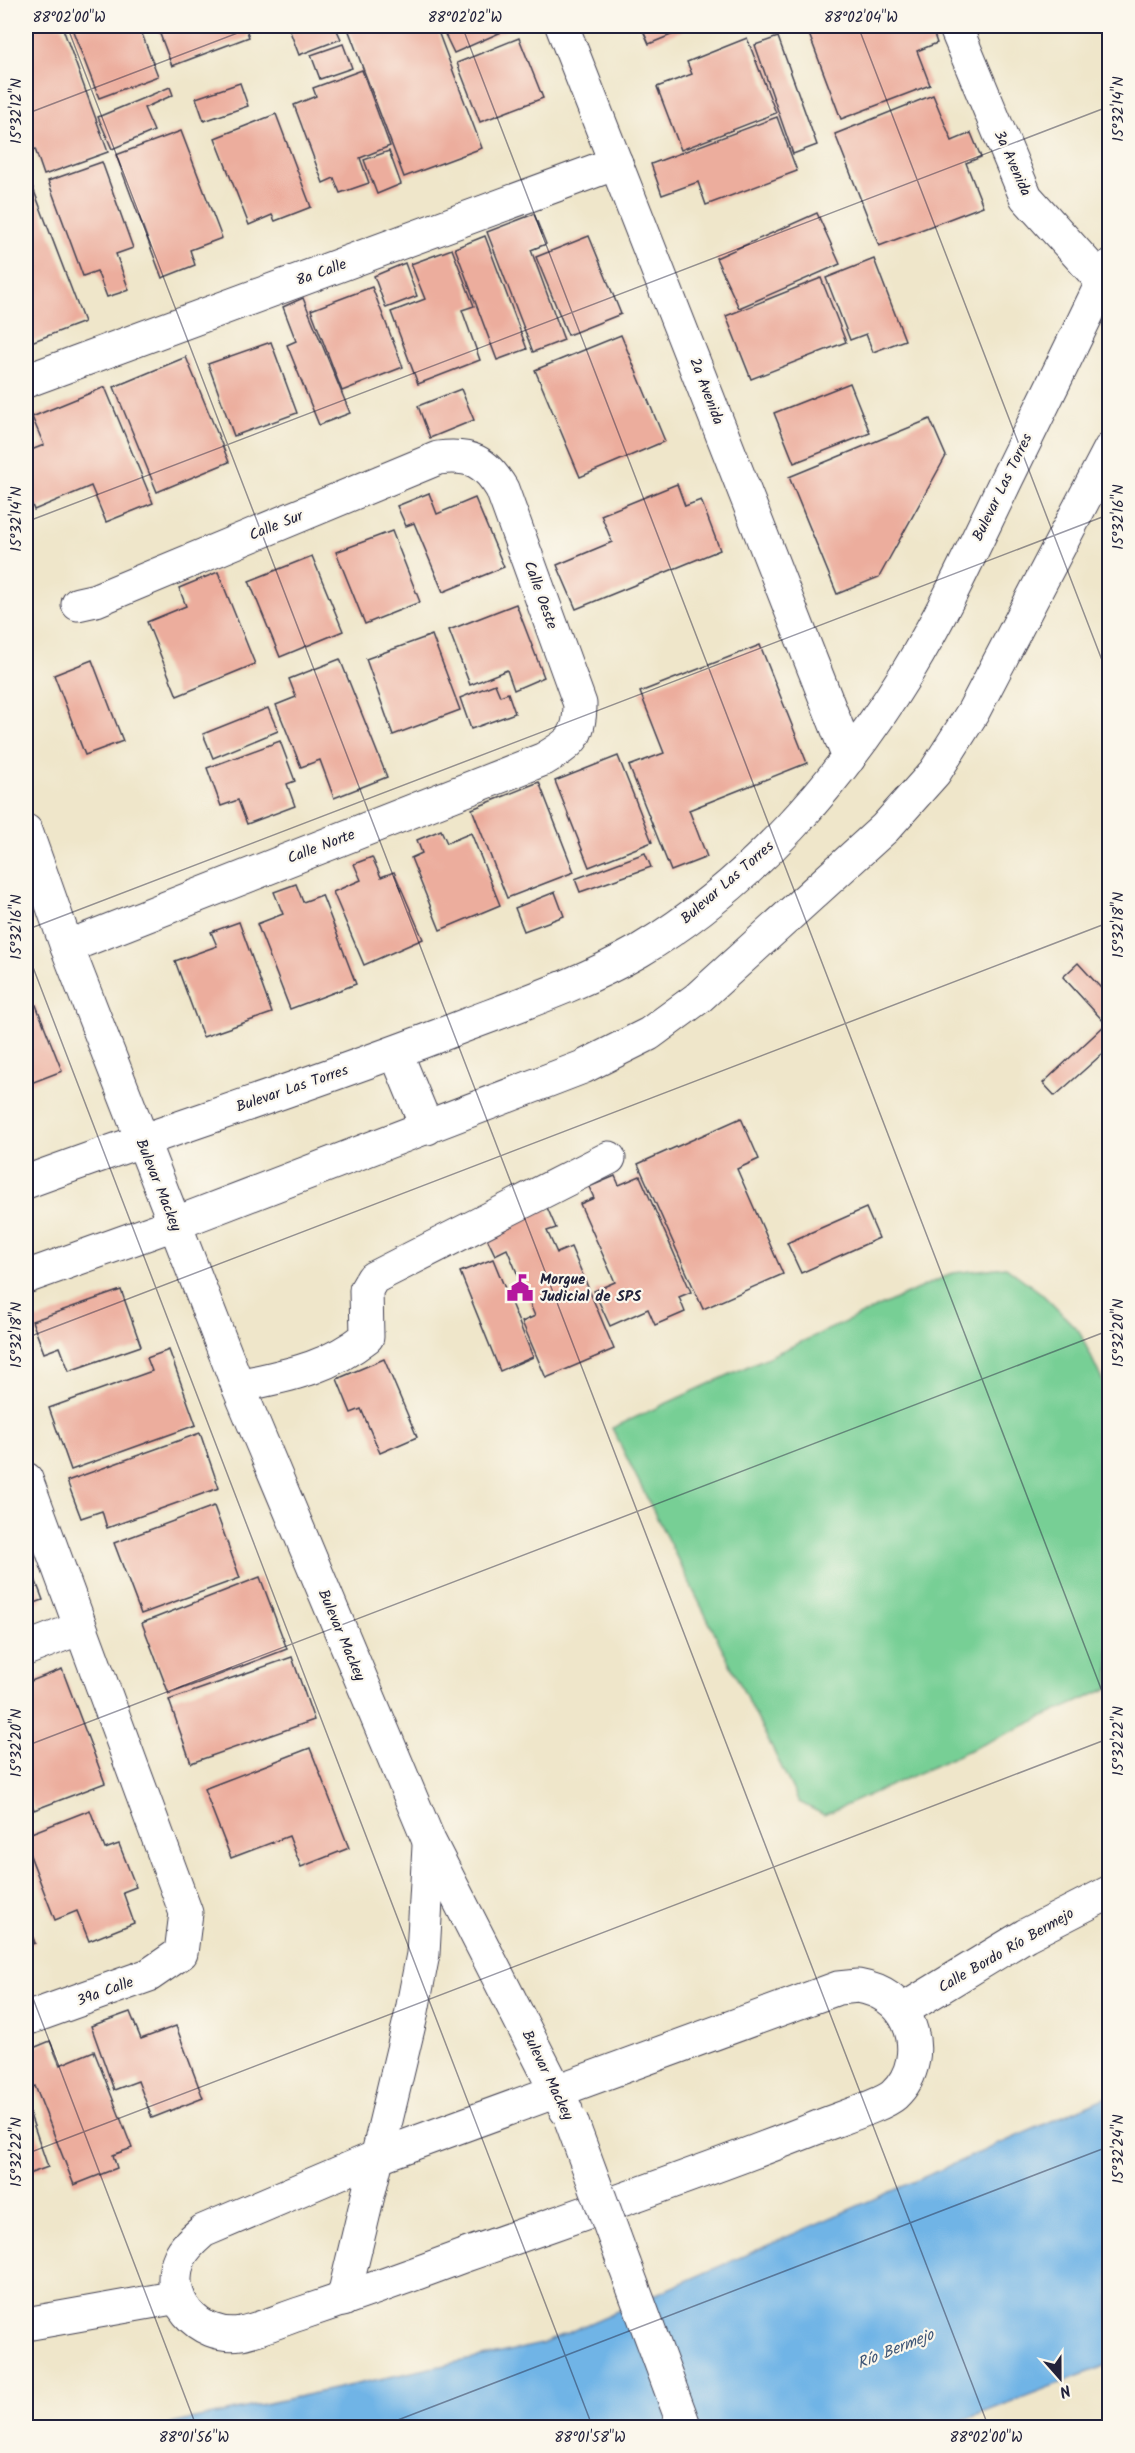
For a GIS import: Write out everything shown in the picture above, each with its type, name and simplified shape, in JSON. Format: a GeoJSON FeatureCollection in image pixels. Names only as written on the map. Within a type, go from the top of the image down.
{"type":"FeatureCollection","features":[{"type":"Feature","properties":{"kind":"street","name":"2a Avenida"},"geometry":{"type":"LineString","coordinates":[[562,26],[849,758]]}},
{"type":"Feature","properties":{"kind":"street","name":"3a Avenida"},"geometry":{"type":"LineString","coordinates":[[955,26],[1026,197],[1107,279]]}},
{"type":"Feature","properties":{"kind":"street","name":"8a Calle"},"geometry":{"type":"LineString","coordinates":[[26,381],[616,163]]}},
{"type":"Feature","properties":{"kind":"street","name":"Bulevar Las Torres"},"geometry":{"type":"LineString","coordinates":[[26,1182],[396,1053],[552,992],[638,952],[697,911],[752,864],[800,816],[849,758],[908,671],[962,572],[1107,279]]}},
{"type":"Feature","properties":{"kind":"street"},"geometry":{"type":"LineString","coordinates":[[26,1277],[174,1224],[583,1067],[649,1034],[698,998],[885,828],[934,772],[973,712],[1110,449]]}},
{"type":"Feature","properties":{"kind":"street","name":"Calle Sur"},"geometry":{"type":"LineString","coordinates":[[78,604],[96,600],[438,458],[459,455],[475,460]]}},
{"type":"Feature","properties":{"kind":"street","name":"Calle Oeste"},"geometry":{"type":"LineString","coordinates":[[475,460],[491,471],[502,489],[580,704],[580,725],[572,739]]}},
{"type":"Feature","properties":{"kind":"street","name":"Calle Norte"},"geometry":{"type":"LineString","coordinates":[[67,947],[544,759],[572,739]]}},
{"type":"Feature","properties":{"kind":"street","name":"Bulevar Mackey"},"geometry":{"type":"LineString","coordinates":[[26,831],[67,947],[238,1386],[429,1841],[571,2120],[685,2427]]}},
{"type":"Feature","properties":{"kind":"street"},"geometry":{"type":"LineString","coordinates":[[396,1053],[427,1128]]}},
{"type":"Feature","properties":{"kind":"street"},"geometry":{"type":"LineString","coordinates":[[238,1386],[310,1371],[352,1348],[367,1337],[366,1290],[373,1278],[609,1158]]}},
{"type":"Feature","properties":{"kind":"street"},"geometry":{"type":"LineString","coordinates":[[26,1479],[80,1628],[26,1648]]}},
{"type":"Feature","properties":{"kind":"street","name":"39a Calle"},"geometry":{"type":"LineString","coordinates":[[26,2019],[149,1975],[181,1953],[186,1913],[80,1628]]}},
{"type":"Feature","properties":{"kind":"street"},"geometry":{"type":"LineString","coordinates":[[343,2300],[379,2156],[423,1954],[429,1841]]}},
{"type":"Feature","properties":{"kind":"street","name":"Calle Bordo Río Bermejo"},"geometry":{"type":"LineString","coordinates":[[903,2010],[1026,1935],[1110,1892]]}},
{"type":"Feature","properties":{"kind":"street"},"geometry":{"type":"LineString","coordinates":[[858,1986],[873,1989],[890,1998],[903,2010],[913,2032],[915,2054],[908,2076],[893,2097],[764,2148],[343,2300],[241,2333],[222,2334],[204,2328],[189,2316],[178,2297],[175,2275],[179,2259],[186,2246],[203,2231],[379,2156],[556,2090],[838,1988],[858,1986]]}},
{"type":"Feature","properties":{"kind":"street"},"geometry":{"type":"LineString","coordinates":[[26,2324],[178,2297]]}},
{"type":"Feature","properties":{"kind":"green space"},"geometry":{"type":"Polygon","coordinates":[[[1006,1267],[1041,1293],[1079,1331],[1109,1395],[1109,1688],[824,1815],[799,1802],[612,1428],[953,1273],[1006,1267]]]}},
{"type":"Feature","properties":{"kind":"water","name":"Río Bermejo"},"geometry":{"type":"Polygon","coordinates":[[[1109,2096],[1109,2364],[946,2427],[153,2428],[542,2344],[1109,2096]]]}},
{"type":"Feature","properties":{"kind":"building"},"geometry":{"type":"Polygon","coordinates":[[[26,26],[62,26],[108,152],[44,175],[35,149],[26,153],[28,114],[26,26]]]}},
{"type":"Feature","properties":{"kind":"building"},"geometry":{"type":"Polygon","coordinates":[[[71,26],[139,26],[158,76],[99,98],[71,26]]]}},
{"type":"Feature","properties":{"kind":"building"},"geometry":{"type":"Polygon","coordinates":[[[157,26],[245,26],[249,37],[172,66],[157,26]]]}},
{"type":"Feature","properties":{"kind":"building"},"geometry":{"type":"Polygon","coordinates":[[[288,26],[335,26],[341,39],[299,55],[288,26]]]}},
{"type":"Feature","properties":{"kind":"building"},"geometry":{"type":"Polygon","coordinates":[[[347,26],[436,26],[482,148],[404,177],[347,26]]]}},
{"type":"Feature","properties":{"kind":"building"},"geometry":{"type":"Polygon","coordinates":[[[441,26],[515,26],[454,53],[441,26]]]}},
{"type":"Feature","properties":{"kind":"building"},"geometry":{"type":"Polygon","coordinates":[[[641,26],[693,26],[649,44],[641,26]]]}},
{"type":"Feature","properties":{"kind":"building"},"geometry":{"type":"Polygon","coordinates":[[[806,26],[931,26],[937,43],[917,51],[930,85],[841,119],[806,26]]]}},
{"type":"Feature","properties":{"kind":"building"},"geometry":{"type":"Polygon","coordinates":[[[778,37],[817,145],[793,154],[755,45],[778,37]]]}},
{"type":"Feature","properties":{"kind":"building"},"geometry":{"type":"Polygon","coordinates":[[[519,38],[543,98],[480,122],[457,63],[519,38]]]}},
{"type":"Feature","properties":{"kind":"building"},"geometry":{"type":"Polygon","coordinates":[[[747,38],[776,113],[681,150],[657,87],[692,74],[687,62],[747,38]]]}},
{"type":"Feature","properties":{"kind":"building"},"geometry":{"type":"Polygon","coordinates":[[[343,44],[352,68],[320,79],[311,55],[343,44]]]}},
{"type":"Feature","properties":{"kind":"building"},"geometry":{"type":"Polygon","coordinates":[[[362,70],[390,146],[360,158],[369,183],[340,193],[334,178],[323,183],[294,105],[316,96],[313,88],[362,70]]]}},
{"type":"Feature","properties":{"kind":"building"},"geometry":{"type":"Polygon","coordinates":[[[240,83],[248,106],[204,121],[196,98],[240,83]]]}},
{"type":"Feature","properties":{"kind":"building"},"geometry":{"type":"Polygon","coordinates":[[[170,87],[173,95],[144,108],[154,131],[112,149],[98,117],[170,87]]]}},
{"type":"Feature","properties":{"kind":"building"},"geometry":{"type":"Polygon","coordinates":[[[933,95],[952,141],[971,133],[981,157],[966,163],[983,206],[879,246],[835,134],[933,95]]]}},
{"type":"Feature","properties":{"kind":"building"},"geometry":{"type":"Polygon","coordinates":[[[276,114],[311,207],[275,221],[272,215],[249,225],[215,138],[276,114]]]}},
{"type":"Feature","properties":{"kind":"building"},"geometry":{"type":"Polygon","coordinates":[[[777,117],[797,171],[706,205],[698,182],[662,195],[651,164],[777,117]]]}},
{"type":"Feature","properties":{"kind":"building"},"geometry":{"type":"Polygon","coordinates":[[[181,131],[222,238],[190,250],[195,265],[162,278],[116,155],[181,131]]]}},
{"type":"Feature","properties":{"kind":"building"},"geometry":{"type":"Polygon","coordinates":[[[389,151],[401,184],[377,194],[364,160],[389,151]]]}},
{"type":"Feature","properties":{"kind":"building"},"geometry":{"type":"Polygon","coordinates":[[[102,162],[133,248],[116,254],[129,290],[107,297],[97,271],[83,276],[48,181],[102,162]]]}},
{"type":"Feature","properties":{"kind":"building"},"geometry":{"type":"Polygon","coordinates":[[[26,170],[84,322],[26,344],[26,170]]]}},
{"type":"Feature","properties":{"kind":"building"},"geometry":{"type":"Polygon","coordinates":[[[817,213],[840,264],[739,308],[716,258],[817,213]]]}},
{"type":"Feature","properties":{"kind":"building"},"geometry":{"type":"Polygon","coordinates":[[[534,214],[546,244],[531,250],[564,340],[533,352],[487,232],[534,214]]]}},
{"type":"Feature","properties":{"kind":"building"},"geometry":{"type":"Polygon","coordinates":[[[485,236],[527,349],[497,360],[455,248],[485,236]]]}},
{"type":"Feature","properties":{"kind":"building"},"geometry":{"type":"Polygon","coordinates":[[[589,236],[621,314],[568,335],[536,257],[589,236]]]}},
{"type":"Feature","properties":{"kind":"building"},"geometry":{"type":"Polygon","coordinates":[[[452,249],[474,306],[462,310],[480,360],[418,384],[391,312],[425,299],[411,264],[452,249]]]}},
{"type":"Feature","properties":{"kind":"building"},"geometry":{"type":"Polygon","coordinates":[[[874,259],[905,340],[873,352],[866,334],[850,340],[826,278],[874,259]]]}},
{"type":"Feature","properties":{"kind":"building"},"geometry":{"type":"Polygon","coordinates":[[[405,263],[417,296],[386,308],[374,276],[405,263]]]}},
{"type":"Feature","properties":{"kind":"building"},"geometry":{"type":"Polygon","coordinates":[[[821,278],[846,342],[751,379],[726,316],[821,278]]]}},
{"type":"Feature","properties":{"kind":"building"},"geometry":{"type":"Polygon","coordinates":[[[372,287],[403,367],[342,391],[311,310],[372,287]]]}},
{"type":"Feature","properties":{"kind":"building"},"geometry":{"type":"Polygon","coordinates":[[[303,298],[350,413],[319,425],[287,345],[296,341],[283,307],[303,298]]]}},
{"type":"Feature","properties":{"kind":"building"},"geometry":{"type":"Polygon","coordinates":[[[621,335],[665,441],[580,477],[535,370],[621,335]]]}},
{"type":"Feature","properties":{"kind":"building"},"geometry":{"type":"Polygon","coordinates":[[[271,342],[297,413],[234,436],[208,364],[271,342]]]}},
{"type":"Feature","properties":{"kind":"building"},"geometry":{"type":"Polygon","coordinates":[[[186,357],[229,462],[157,492],[114,387],[186,357]]]}},
{"type":"Feature","properties":{"kind":"building"},"geometry":{"type":"Polygon","coordinates":[[[850,383],[870,433],[794,463],[774,413],[850,383]]]}},
{"type":"Feature","properties":{"kind":"building"},"geometry":{"type":"Polygon","coordinates":[[[105,387],[153,503],[106,522],[91,486],[34,510],[26,490],[26,452],[44,445],[32,417],[105,387]]]}},
{"type":"Feature","properties":{"kind":"building"},"geometry":{"type":"Polygon","coordinates":[[[461,389],[474,420],[430,438],[418,406],[461,389]]]}},
{"type":"Feature","properties":{"kind":"building"},"geometry":{"type":"Polygon","coordinates":[[[930,419],[946,456],[879,577],[837,594],[789,477],[930,419]]]}},
{"type":"Feature","properties":{"kind":"building"},"geometry":{"type":"Polygon","coordinates":[[[677,484],[685,506],[701,500],[720,550],[576,609],[557,565],[612,542],[601,515],[677,484]]]}},
{"type":"Feature","properties":{"kind":"building"},"geometry":{"type":"Polygon","coordinates":[[[429,493],[437,514],[475,498],[504,567],[443,592],[414,523],[406,526],[397,506],[429,493]]]}},
{"type":"Feature","properties":{"kind":"building"},"geometry":{"type":"Polygon","coordinates":[[[392,531],[420,602],[365,624],[336,552],[392,531]]]}},
{"type":"Feature","properties":{"kind":"building"},"geometry":{"type":"Polygon","coordinates":[[[312,556],[343,631],[280,657],[249,581],[312,556]]]}},
{"type":"Feature","properties":{"kind":"building"},"geometry":{"type":"Polygon","coordinates":[[[218,572],[255,664],[177,696],[147,622],[186,606],[179,588],[218,572]]]}},
{"type":"Feature","properties":{"kind":"building"},"geometry":{"type":"Polygon","coordinates":[[[516,604],[544,677],[514,690],[507,670],[470,685],[449,630],[516,604]]]}},
{"type":"Feature","properties":{"kind":"building"},"geometry":{"type":"Polygon","coordinates":[[[432,635],[460,710],[393,735],[366,659],[432,635]]]}},
{"type":"Feature","properties":{"kind":"building"},"geometry":{"type":"Polygon","coordinates":[[[760,645],[807,763],[689,810],[707,857],[671,871],[629,766],[664,753],[640,692],[760,645]]]}},
{"type":"Feature","properties":{"kind":"building"},"geometry":{"type":"Polygon","coordinates":[[[340,659],[387,777],[334,798],[320,760],[301,767],[276,705],[296,697],[289,679],[340,659]]]}},
{"type":"Feature","properties":{"kind":"building"},"geometry":{"type":"Polygon","coordinates":[[[92,660],[123,741],[85,755],[54,675],[92,660]]]}},
{"type":"Feature","properties":{"kind":"building"},"geometry":{"type":"Polygon","coordinates":[[[495,684],[500,696],[508,693],[515,713],[471,729],[460,698],[495,684]]]}},
{"type":"Feature","properties":{"kind":"building"},"geometry":{"type":"Polygon","coordinates":[[[268,708],[278,731],[213,758],[203,734],[268,708]]]}},
{"type":"Feature","properties":{"kind":"building"},"geometry":{"type":"Polygon","coordinates":[[[280,741],[295,781],[287,784],[295,806],[247,824],[238,800],[221,806],[207,768],[280,741]]]}},
{"type":"Feature","properties":{"kind":"building"},"geometry":{"type":"Polygon","coordinates":[[[618,756],[652,842],[589,867],[555,781],[618,756]]]}},
{"type":"Feature","properties":{"kind":"building"},"geometry":{"type":"Polygon","coordinates":[[[539,782],[574,872],[507,898],[472,809],[539,782]]]}},
{"type":"Feature","properties":{"kind":"building"},"geometry":{"type":"Polygon","coordinates":[[[441,830],[447,843],[471,833],[500,905],[440,930],[411,858],[422,853],[417,840],[441,830]]]}},
{"type":"Feature","properties":{"kind":"building"},"geometry":{"type":"Polygon","coordinates":[[[645,853],[651,867],[580,892],[575,879],[645,853]]]}},
{"type":"Feature","properties":{"kind":"building"},"geometry":{"type":"Polygon","coordinates":[[[372,857],[381,877],[394,872],[423,939],[364,965],[333,892],[361,880],[354,864],[372,857]]]}},
{"type":"Feature","properties":{"kind":"building"},"geometry":{"type":"Polygon","coordinates":[[[296,884],[303,902],[322,895],[356,984],[290,1009],[257,924],[283,914],[274,892],[296,884]]]}},
{"type":"Feature","properties":{"kind":"building"},"geometry":{"type":"Polygon","coordinates":[[[555,892],[564,916],[524,931],[515,908],[555,892]]]}},
{"type":"Feature","properties":{"kind":"building"},"geometry":{"type":"Polygon","coordinates":[[[239,922],[272,1013],[203,1037],[175,961],[217,946],[211,932],[239,922]]]}},
{"type":"Feature","properties":{"kind":"building"},"geometry":{"type":"Polygon","coordinates":[[[1078,963],[1110,998],[1110,1047],[1055,1096],[1043,1083],[1106,1024],[1063,977],[1078,963]]]}},
{"type":"Feature","properties":{"kind":"building"},"geometry":{"type":"Polygon","coordinates":[[[36,1005],[62,1071],[26,1085],[26,1009],[36,1005]]]}},
{"type":"Feature","properties":{"kind":"building"},"geometry":{"type":"Polygon","coordinates":[[[741,1118],[759,1159],[737,1169],[783,1274],[703,1309],[638,1164],[741,1118]]]}},
{"type":"Feature","properties":{"kind":"building"},"geometry":{"type":"Polygon","coordinates":[[[615,1176],[619,1185],[640,1176],[691,1292],[679,1297],[685,1312],[655,1325],[648,1309],[610,1326],[594,1291],[615,1282],[580,1204],[594,1198],[589,1187],[615,1176]]]}},
{"type":"Feature","properties":{"kind":"building"},"geometry":{"type":"Polygon","coordinates":[[[546,1205],[556,1228],[547,1231],[557,1253],[571,1247],[614,1349],[546,1378],[522,1322],[535,1316],[507,1249],[495,1255],[484,1232],[546,1205]]]}},
{"type":"Feature","properties":{"kind":"building"},"geometry":{"type":"Polygon","coordinates":[[[866,1208],[879,1238],[801,1273],[787,1243],[866,1208]]]}},
{"type":"Feature","properties":{"kind":"building"},"geometry":{"type":"Polygon","coordinates":[[[493,1259],[533,1357],[500,1371],[460,1272],[493,1259]]]}},
{"type":"Feature","properties":{"kind":"building"},"geometry":{"type":"Polygon","coordinates":[[[121,1290],[141,1346],[69,1371],[60,1347],[44,1353],[32,1321],[121,1290]]]}},
{"type":"Feature","properties":{"kind":"building"},"geometry":{"type":"Polygon","coordinates":[[[169,1350],[196,1425],[71,1470],[49,1408],[152,1371],[147,1358],[169,1350]]]}},
{"type":"Feature","properties":{"kind":"building"},"geometry":{"type":"Polygon","coordinates":[[[384,1359],[417,1437],[380,1453],[361,1409],[351,1413],[337,1379],[384,1359]]]}},
{"type":"Feature","properties":{"kind":"building"},"geometry":{"type":"Polygon","coordinates":[[[200,1433],[219,1488],[107,1528],[102,1511],[81,1518],[67,1481],[200,1433]]]}},
{"type":"Feature","properties":{"kind":"building"},"geometry":{"type":"Polygon","coordinates":[[[214,1506],[240,1578],[141,1614],[114,1543],[214,1506]]]}},
{"type":"Feature","properties":{"kind":"building"},"geometry":{"type":"Polygon","coordinates":[[[26,1555],[43,1600],[26,1606],[26,1555]]]}},
{"type":"Feature","properties":{"kind":"building"},"geometry":{"type":"Polygon","coordinates":[[[260,1577],[287,1649],[169,1694],[142,1623],[260,1577]]]}},
{"type":"Feature","properties":{"kind":"building"},"geometry":{"type":"Polygon","coordinates":[[[292,1657],[314,1720],[191,1763],[169,1700],[292,1657]]]}},
{"type":"Feature","properties":{"kind":"building"},"geometry":{"type":"Polygon","coordinates":[[[62,1669],[105,1783],[34,1810],[26,1788],[26,1683],[62,1669]]]}},
{"type":"Feature","properties":{"kind":"building"},"geometry":{"type":"Polygon","coordinates":[[[310,1748],[349,1848],[301,1867],[289,1836],[231,1858],[204,1789],[310,1748]]]}},
{"type":"Feature","properties":{"kind":"building"},"geometry":{"type":"Polygon","coordinates":[[[90,1810],[105,1849],[119,1844],[136,1887],[123,1892],[134,1923],[89,1941],[77,1911],[55,1920],[26,1845],[26,1835],[90,1810]]]}},
{"type":"Feature","properties":{"kind":"building"},"geometry":{"type":"Polygon","coordinates":[[[26,1919],[35,1943],[26,1946],[26,1919]]]}},
{"type":"Feature","properties":{"kind":"building"},"geometry":{"type":"Polygon","coordinates":[[[130,2012],[141,2039],[176,2026],[203,2098],[152,2118],[138,2081],[114,2090],[91,2026],[130,2012]]]}},
{"type":"Feature","properties":{"kind":"building"},"geometry":{"type":"Polygon","coordinates":[[[50,2041],[60,2065],[94,2051],[132,2148],[113,2155],[117,2168],[74,2185],[35,2086],[27,2089],[26,2084],[26,2051],[50,2041]]]}},
{"type":"Feature","properties":{"kind":"building"},"geometry":{"type":"Polygon","coordinates":[[[26,2103],[48,2167],[26,2175],[26,2103]]]}},
{"type":"Feature","properties":{"kind":"place","name":"Morgue Judicial de SPS"},"geometry":{"type":"Point","coordinates":[520,1288]}}]}
